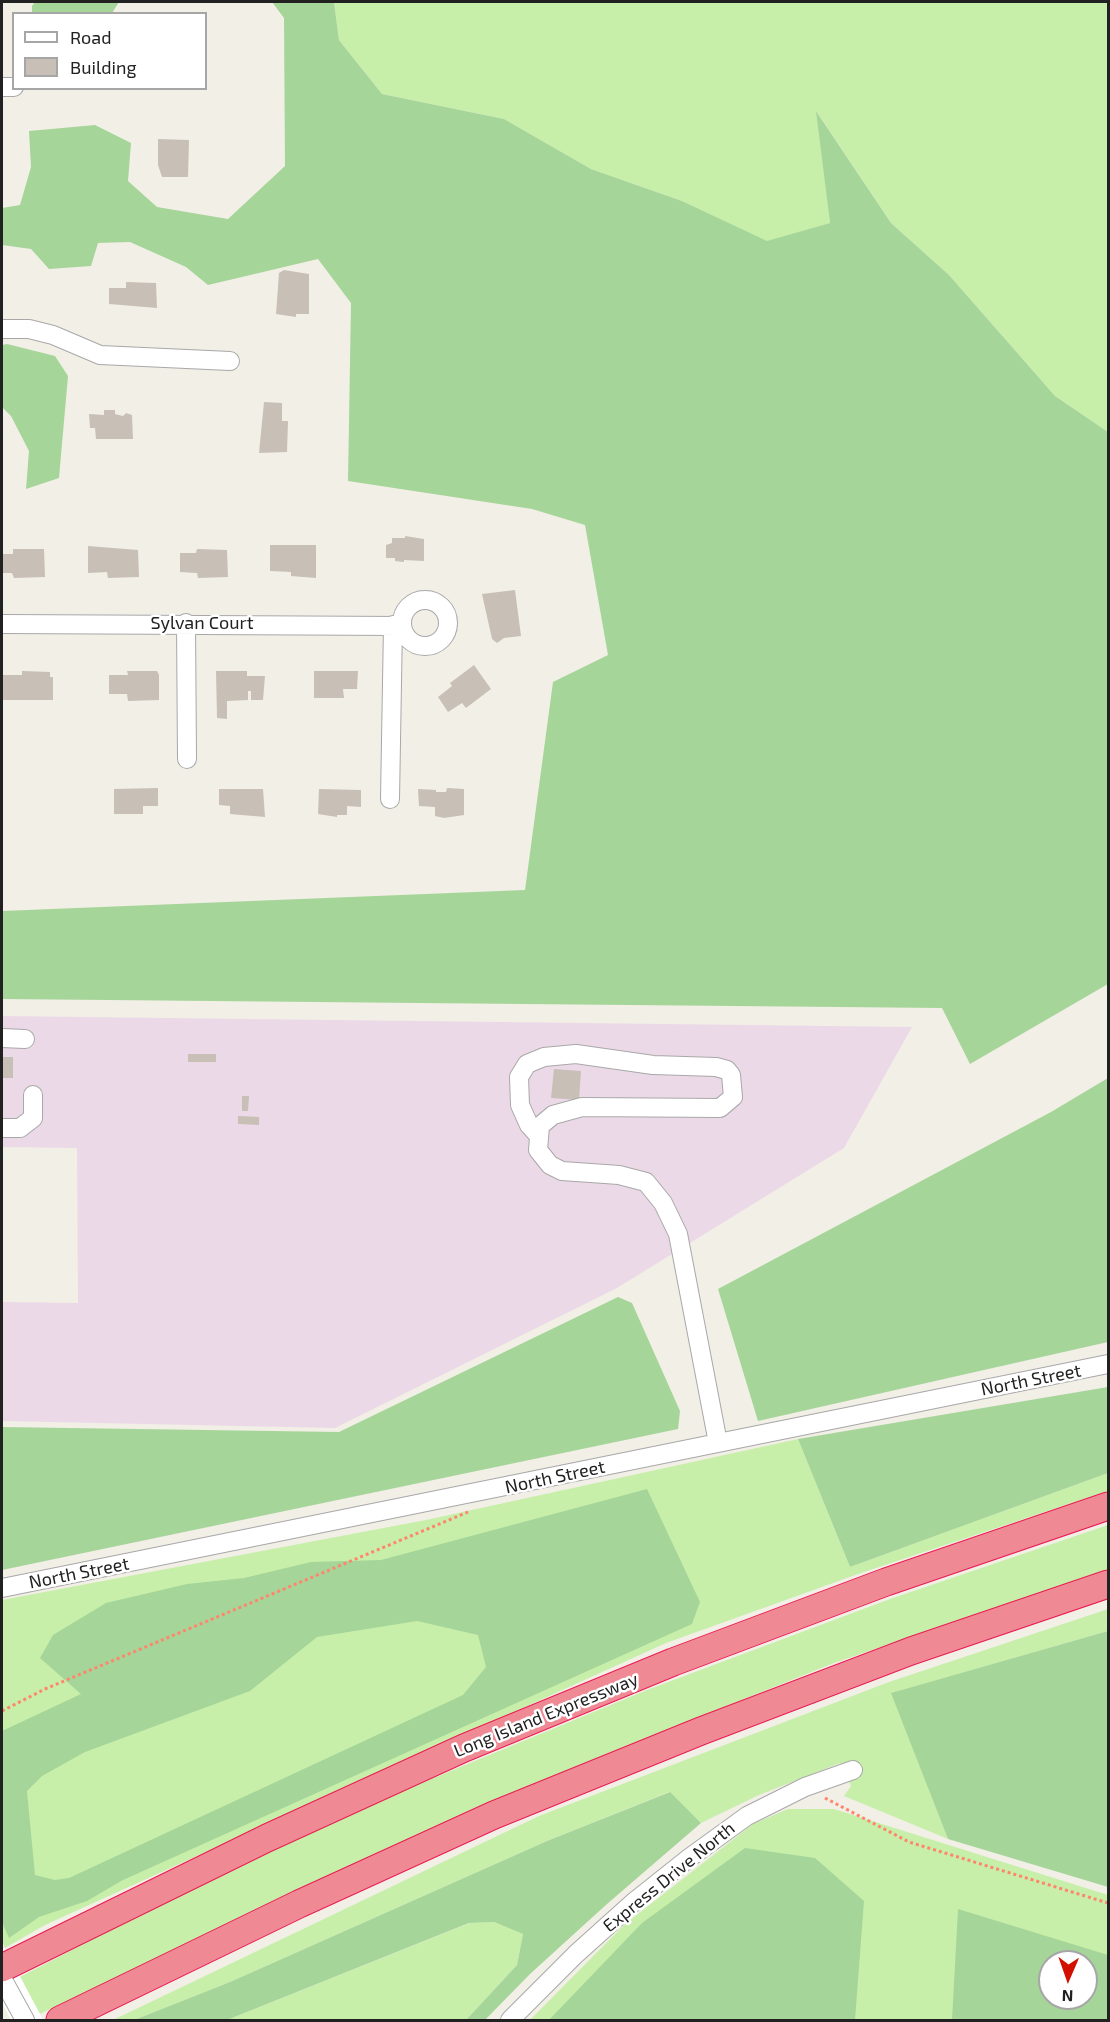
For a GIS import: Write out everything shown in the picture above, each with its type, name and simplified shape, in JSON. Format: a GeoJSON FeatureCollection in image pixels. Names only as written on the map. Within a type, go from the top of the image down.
{"type":"FeatureCollection","features":[{"type":"Feature","properties":{"kind":"highway","name":"Long Island Expressway"},"geometry":{"type":"LineString","coordinates":[[2,1968],[267,1838],[464,1748],[674,1662],[886,1582],[1108,1506]]}},
{"type":"Feature","properties":{"kind":"highway"},"geometry":{"type":"LineString","coordinates":[[60,2020],[299,1904],[504,1811],[700,1731],[911,1651],[1108,1584]]}},
{"type":"Feature","properties":{"kind":"street"},"geometry":{"type":"LineString","coordinates":[[2,328],[29,329],[53,335],[100,355],[230,361]]}},
{"type":"Feature","properties":{"kind":"street"},"geometry":{"type":"LineString","coordinates":[[186,623],[187,759]]}},
{"type":"Feature","properties":{"kind":"street","name":"Sylvan Court"},"geometry":{"type":"LineString","coordinates":[[2,624],[186,623],[398,626],[390,799]]}},
{"type":"Feature","properties":{"kind":"street"},"geometry":{"type":"LineString","coordinates":[[2,1038],[25,1039]]}},
{"type":"Feature","properties":{"kind":"street"},"geometry":{"type":"LineString","coordinates":[[539,1136],[528,1125],[520,1105],[519,1077],[527,1064],[544,1057],[576,1054],[653,1065],[716,1067],[727,1070],[731,1075],[733,1097],[720,1108],[582,1107],[553,1115],[540,1126],[538,1150],[550,1165],[562,1171],[619,1175],[646,1182],[663,1203],[678,1234],[718,1443]]}},
{"type":"Feature","properties":{"kind":"street"},"geometry":{"type":"LineString","coordinates":[[2,1128],[21,1128],[33,1118],[33,1095]]}},
{"type":"Feature","properties":{"kind":"street","name":"North Street"},"geometry":{"type":"LineString","coordinates":[[2,1588],[1108,1364]]}},
{"type":"Feature","properties":{"kind":"street","name":"Express Drive North"},"geometry":{"type":"LineString","coordinates":[[510,2020],[584,1947],[635,1901],[689,1858],[747,1816],[805,1787],[853,1770]]}},
{"type":"Feature","properties":{"kind":"street"},"geometry":{"type":"LineString","coordinates":[[2,1978],[25,2020]]}},
{"type":"Feature","properties":{"kind":"path"},"geometry":{"type":"LineString","coordinates":[[2,1711],[45,1689],[478,1508]]}},
{"type":"Feature","properties":{"kind":"path"},"geometry":{"type":"LineString","coordinates":[[805,1787],[909,1842],[1108,1903]]}},
{"type":"Feature","properties":{"kind":"shaded area"},"geometry":{"type":"Polygon","coordinates":[[[2,1016],[912,1027],[844,1148],[617,1288],[335,1428],[2,1421],[2,1302],[78,1303],[77,1148],[2,1147],[2,1016]]]}},
{"type":"Feature","properties":{"kind":"green space"},"geometry":{"type":"Polygon","coordinates":[[[35,2],[119,2],[113,12],[32,12],[35,2]]]}},
{"type":"Feature","properties":{"kind":"green space"},"geometry":{"type":"Polygon","coordinates":[[[272,2],[334,2],[339,40],[382,94],[504,119],[591,169],[682,201],[767,241],[830,223],[816,111],[891,223],[949,275],[1055,396],[1108,432],[1108,984],[970,1064],[942,1008],[2,999],[2,911],[525,890],[553,682],[608,655],[585,525],[532,509],[348,481],[351,303],[318,259],[208,285],[186,267],[130,242],[98,243],[91,266],[49,269],[31,249],[2,245],[2,208],[20,205],[31,167],[29,131],[95,125],[131,143],[128,181],[157,207],[228,219],[285,166],[284,18],[272,2]]]}},
{"type":"Feature","properties":{"kind":"green space"},"geometry":{"type":"Polygon","coordinates":[[[334,2],[1108,2],[1108,432],[1055,396],[949,275],[891,223],[817,112],[830,223],[767,242],[682,201],[591,169],[504,119],[382,94],[339,40],[334,2]]]}},
{"type":"Feature","properties":{"kind":"green space"},"geometry":{"type":"Polygon","coordinates":[[[7,344],[55,356],[68,376],[59,478],[26,489],[29,451],[11,416],[2,407],[2,345],[7,344]]]}},
{"type":"Feature","properties":{"kind":"green space"},"geometry":{"type":"Polygon","coordinates":[[[1108,1078],[1108,1342],[758,1421],[718,1289],[1051,1112],[1108,1078]]]}},
{"type":"Feature","properties":{"kind":"green space"},"geometry":{"type":"Polygon","coordinates":[[[618,1297],[632,1303],[680,1411],[678,1429],[2,1570],[2,1427],[339,1432],[618,1297]]]}},
{"type":"Feature","properties":{"kind":"green space"},"geometry":{"type":"Polygon","coordinates":[[[1108,1387],[1108,1473],[850,1567],[798,1439],[1108,1387]]]}},
{"type":"Feature","properties":{"kind":"green space"},"geometry":{"type":"Polygon","coordinates":[[[798,1439],[850,1567],[1108,1473],[1108,1491],[858,1574],[666,1643],[45,1925],[5,1948],[2,1940],[2,1600],[426,1520],[798,1439]]]}},
{"type":"Feature","properties":{"kind":"green space"},"geometry":{"type":"Polygon","coordinates":[[[647,1489],[700,1602],[692,1624],[123,1880],[87,1901],[39,1917],[9,1938],[2,1922],[2,1731],[81,1694],[40,1658],[53,1635],[106,1603],[187,1584],[244,1578],[311,1562],[381,1560],[647,1489]],[[417,1621],[317,1637],[250,1691],[85,1752],[42,1776],[27,1791],[35,1875],[55,1880],[69,1878],[463,1695],[486,1667],[478,1635],[417,1621]]]}},
{"type":"Feature","properties":{"kind":"green space"},"geometry":{"type":"Polygon","coordinates":[[[1108,1525],[1108,1570],[834,1663],[577,1766],[321,1879],[40,2014],[20,1977],[189,1889],[390,1796],[647,1690],[890,1599],[1108,1525]]]}},
{"type":"Feature","properties":{"kind":"green space"},"geometry":{"type":"Polygon","coordinates":[[[1108,1609],[1108,1631],[892,1693],[948,1839],[844,1796],[851,1786],[840,1763],[759,1795],[701,1823],[669,1792],[547,1841],[230,1982],[134,2020],[113,2020],[539,1816],[889,1682],[1108,1609]]]}},
{"type":"Feature","properties":{"kind":"green space"},"geometry":{"type":"Polygon","coordinates":[[[1108,1631],[1108,1887],[948,1839],[891,1693],[1108,1631]]]}},
{"type":"Feature","properties":{"kind":"green space"},"geometry":{"type":"Polygon","coordinates":[[[670,1792],[701,1823],[530,1974],[485,2020],[466,2020],[517,1965],[523,1934],[494,1922],[469,1923],[227,2020],[134,2020],[230,1982],[547,1841],[670,1792]]]}},
{"type":"Feature","properties":{"kind":"green space"},"geometry":{"type":"Polygon","coordinates":[[[788,1809],[834,1809],[1108,1895],[1108,2020],[530,2020],[625,1924],[753,1824],[788,1809]]]}},
{"type":"Feature","properties":{"kind":"green space"},"geometry":{"type":"Polygon","coordinates":[[[745,1848],[815,1858],[864,1901],[855,2020],[549,2020],[642,1923],[745,1848]]]}},
{"type":"Feature","properties":{"kind":"green space"},"geometry":{"type":"Polygon","coordinates":[[[958,1909],[1092,1950],[1038,1950],[1038,2010],[1098,2010],[1098,1952],[1108,1955],[1108,2020],[952,2020],[958,1909]]]}},
{"type":"Feature","properties":{"kind":"green space"},"geometry":{"type":"Polygon","coordinates":[[[494,1922],[523,1934],[517,1965],[466,2020],[227,2020],[470,1923],[494,1922]]]}},
{"type":"Feature","properties":{"kind":"pier"},"geometry":{"type":"Polygon","coordinates":[[[5,1948],[43,2020],[11,2020],[2,2002],[2,1950],[5,1948]]]}},
{"type":"Feature","properties":{"kind":"building"},"geometry":{"type":"Polygon","coordinates":[[[158,139],[189,140],[188,177],[162,177],[158,165],[158,139]]]}},
{"type":"Feature","properties":{"kind":"building"},"geometry":{"type":"Polygon","coordinates":[[[284,270],[309,274],[309,314],[296,314],[296,317],[276,314],[279,273],[284,270]]]}},
{"type":"Feature","properties":{"kind":"building"},"geometry":{"type":"Polygon","coordinates":[[[126,282],[156,283],[157,308],[109,304],[109,288],[126,288],[126,282]]]}},
{"type":"Feature","properties":{"kind":"building"},"geometry":{"type":"Polygon","coordinates":[[[264,402],[282,403],[282,421],[288,421],[287,452],[259,453],[264,402]]]}},
{"type":"Feature","properties":{"kind":"building"},"geometry":{"type":"Polygon","coordinates":[[[104,410],[115,410],[115,414],[123,416],[126,413],[132,415],[133,439],[96,439],[95,428],[90,428],[89,414],[104,415],[104,410]]]}},
{"type":"Feature","properties":{"kind":"building"},"geometry":{"type":"Polygon","coordinates":[[[405,536],[424,539],[424,561],[404,560],[404,562],[395,561],[395,558],[386,558],[386,545],[392,543],[392,538],[405,538],[405,536]]]}},
{"type":"Feature","properties":{"kind":"building"},"geometry":{"type":"Polygon","coordinates":[[[270,545],[316,545],[316,578],[291,576],[291,572],[270,571],[270,545]]]}},
{"type":"Feature","properties":{"kind":"building"},"geometry":{"type":"Polygon","coordinates":[[[88,546],[138,550],[139,577],[108,578],[107,572],[88,573],[88,546]]]}},
{"type":"Feature","properties":{"kind":"building"},"geometry":{"type":"Polygon","coordinates":[[[13,549],[44,549],[45,577],[14,578],[12,573],[2,573],[2,554],[13,554],[13,549]]]}},
{"type":"Feature","properties":{"kind":"building"},"geometry":{"type":"Polygon","coordinates":[[[197,549],[227,550],[228,577],[198,578],[197,573],[180,572],[180,553],[196,553],[197,549]]]}},
{"type":"Feature","properties":{"kind":"building"},"geometry":{"type":"Polygon","coordinates":[[[515,590],[521,636],[504,638],[497,643],[492,639],[482,594],[515,590]]]}},
{"type":"Feature","properties":{"kind":"building"},"geometry":{"type":"Polygon","coordinates":[[[474,665],[491,689],[466,708],[462,703],[448,712],[438,697],[452,686],[450,683],[474,665]]]}},
{"type":"Feature","properties":{"kind":"building"},"geometry":{"type":"Polygon","coordinates":[[[22,671],[50,672],[50,677],[53,677],[53,700],[3,700],[3,675],[22,675],[22,671]]]}},
{"type":"Feature","properties":{"kind":"building"},"geometry":{"type":"Polygon","coordinates":[[[127,671],[157,671],[159,700],[128,701],[127,694],[109,694],[109,675],[128,675],[127,671]]]}},
{"type":"Feature","properties":{"kind":"building"},"geometry":{"type":"Polygon","coordinates":[[[216,671],[247,671],[247,676],[265,676],[263,700],[251,700],[251,691],[248,691],[248,700],[227,701],[227,719],[217,718],[216,671]]]}},
{"type":"Feature","properties":{"kind":"building"},"geometry":{"type":"Polygon","coordinates":[[[314,671],[358,671],[357,689],[343,689],[344,698],[314,698],[314,671]]]}},
{"type":"Feature","properties":{"kind":"building"},"geometry":{"type":"Polygon","coordinates":[[[158,788],[158,806],[143,806],[143,814],[114,814],[114,789],[158,788]]]}},
{"type":"Feature","properties":{"kind":"building"},"geometry":{"type":"Polygon","coordinates":[[[447,788],[464,789],[464,815],[444,818],[435,816],[435,807],[419,806],[418,789],[446,792],[447,788]]]}},
{"type":"Feature","properties":{"kind":"building"},"geometry":{"type":"Polygon","coordinates":[[[219,789],[263,789],[265,817],[230,814],[230,806],[219,805],[219,789]]]}},
{"type":"Feature","properties":{"kind":"building"},"geometry":{"type":"Polygon","coordinates":[[[319,789],[361,790],[361,807],[347,806],[347,815],[337,815],[337,817],[318,814],[319,789]]]}},
{"type":"Feature","properties":{"kind":"building"},"geometry":{"type":"Polygon","coordinates":[[[188,1054],[216,1054],[216,1062],[188,1062],[188,1054]]]}},
{"type":"Feature","properties":{"kind":"building"},"geometry":{"type":"Polygon","coordinates":[[[2,1057],[13,1057],[13,1078],[2,1078],[2,1057]]]}},
{"type":"Feature","properties":{"kind":"building"},"geometry":{"type":"Polygon","coordinates":[[[554,1069],[581,1071],[579,1100],[551,1098],[554,1069]]]}},
{"type":"Feature","properties":{"kind":"building"},"geometry":{"type":"Polygon","coordinates":[[[242,1096],[249,1096],[248,1111],[242,1111],[242,1096]]]}},
{"type":"Feature","properties":{"kind":"building"},"geometry":{"type":"Polygon","coordinates":[[[238,1116],[259,1117],[259,1125],[238,1124],[238,1116]]]}}]}
